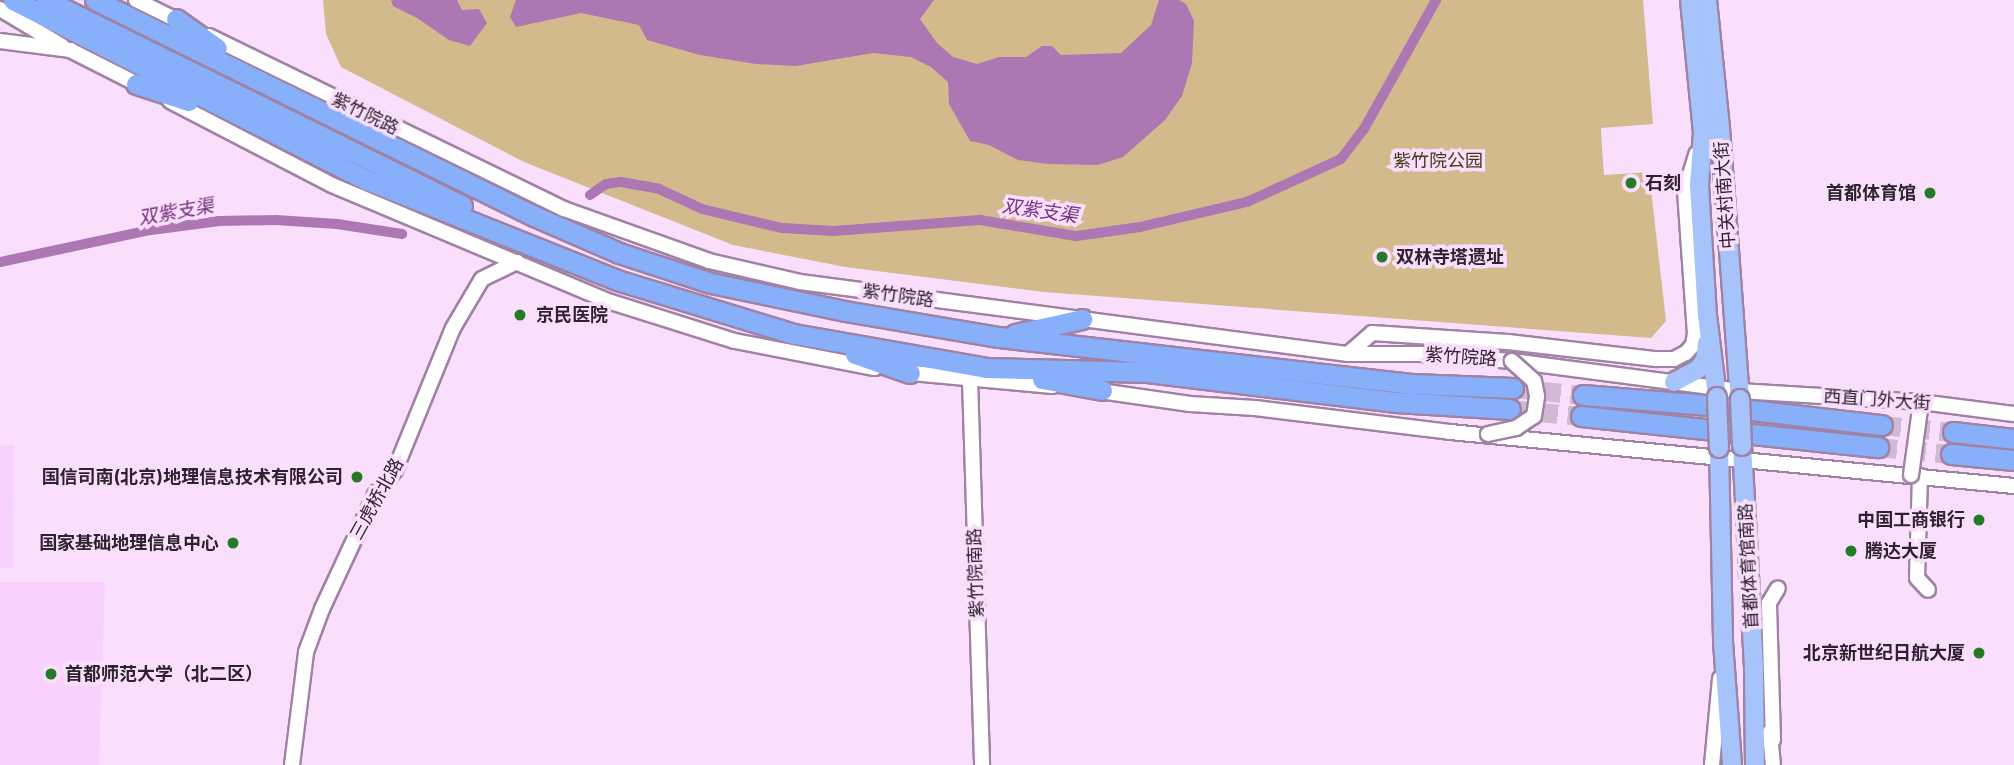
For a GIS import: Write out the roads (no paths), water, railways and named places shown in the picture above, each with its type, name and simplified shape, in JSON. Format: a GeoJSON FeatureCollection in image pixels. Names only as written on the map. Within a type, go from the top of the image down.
{"type":"FeatureCollection","features":[{"type":"Feature","properties":{"kind":"highway"},"geometry":{"type":"LineString","coordinates":[[13,0],[367,180],[617,280],[910,373]]}},
{"type":"Feature","properties":{"kind":"highway"},"geometry":{"type":"LineString","coordinates":[[46,0],[370,163],[617,280]]}},
{"type":"Feature","properties":{"kind":"highway"},"geometry":{"type":"LineString","coordinates":[[66,0],[374,155],[551,234],[620,253]]}},
{"type":"Feature","properties":{"kind":"highway","name":"紫竹院路"},"geometry":{"type":"LineString","coordinates":[[96,0],[267,82],[463,183],[620,253],[710,283],[999,337],[1413,384],[1513,388]]}},
{"type":"Feature","properties":{"kind":"highway"},"geometry":{"type":"LineString","coordinates":[[176,19],[267,82]]}},
{"type":"Feature","properties":{"kind":"highway"},"geometry":{"type":"LineString","coordinates":[[136,84],[253,124]]}},
{"type":"Feature","properties":{"kind":"highway"},"geometry":{"type":"LineString","coordinates":[[999,337],[1082,319]]}},
{"type":"Feature","properties":{"kind":"highway"},"geometry":{"type":"LineString","coordinates":[[794,334],[1102,390]]}},
{"type":"Feature","properties":{"kind":"highway"},"geometry":{"type":"LineString","coordinates":[[986,368],[1147,372],[1396,402],[1510,409]]}},
{"type":"Feature","properties":{"kind":"highway"},"geometry":{"type":"LineString","coordinates":[[1583,395],[1714,396]]}},
{"type":"Feature","properties":{"kind":"highway","name":"西直门外大街"},"geometry":{"type":"LineString","coordinates":[[1714,396],[1882,425]]}},
{"type":"Feature","properties":{"kind":"highway"},"geometry":{"type":"LineString","coordinates":[[1581,416],[1716,446],[1878,447]]}},
{"type":"Feature","properties":{"kind":"highway"},"geometry":{"type":"LineString","coordinates":[[1953,432],[2014,439]]}},
{"type":"Feature","properties":{"kind":"highway"},"geometry":{"type":"LineString","coordinates":[[1951,454],[2014,460]]}},
{"type":"Feature","properties":{"kind":"main road","name":"中关村南大街"},"geometry":{"type":"LineString","coordinates":[[1690,0],[1703,133],[1699,184],[1714,396]]}},
{"type":"Feature","properties":{"kind":"main road","name":"中关村南大街"},"geometry":{"type":"LineString","coordinates":[[1707,0],[1720,128],[1743,454]]}},
{"type":"Feature","properties":{"kind":"main road"},"geometry":{"type":"LineString","coordinates":[[1674,382],[1698,369],[1705,360],[1707,315]]}},
{"type":"Feature","properties":{"kind":"main road","name":"首都体育馆南路"},"geometry":{"type":"LineString","coordinates":[[1714,396],[1723,642],[1731,765]]}},
{"type":"Feature","properties":{"kind":"main road","name":"首都体育馆南路"},"geometry":{"type":"LineString","coordinates":[[1743,454],[1754,670],[1755,765]]}},
{"type":"Feature","properties":{"kind":"street","name":"紫竹院路"},"geometry":{"type":"LineString","coordinates":[[135,0],[506,183],[564,209],[709,261],[800,282],[1348,354],[1421,355],[1512,361],[1674,382],[1714,396]]}},
{"type":"Feature","properties":{"kind":"street"},"geometry":{"type":"LineString","coordinates":[[0,9],[70,50],[332,185],[611,302],[735,341],[839,362],[970,380],[1102,390],[1190,404],[1488,434],[1716,446],[1743,454],[2014,486]]}},
{"type":"Feature","properties":{"kind":"street"},"geometry":{"type":"LineString","coordinates":[[0,41],[70,50]]}},
{"type":"Feature","properties":{"kind":"street"},"geometry":{"type":"LineString","coordinates":[[1348,354],[1372,333],[1508,342],[1656,359],[1674,359],[1686,353],[1693,345],[1695,334],[1685,191],[1703,133]]}},
{"type":"Feature","properties":{"kind":"street","name":"三虎桥北路"},"geometry":{"type":"LineString","coordinates":[[292,765],[306,652],[322,609],[376,495],[395,470],[453,328],[482,279],[517,262]]}},
{"type":"Feature","properties":{"kind":"street"},"geometry":{"type":"LineString","coordinates":[[1488,434],[1516,428],[1534,416],[1537,396],[1534,381],[1512,361]]}},
{"type":"Feature","properties":{"kind":"street","name":"紫竹院南路"},"geometry":{"type":"LineString","coordinates":[[970,380],[982,765]]}},
{"type":"Feature","properties":{"kind":"street","name":"西直门外大街"},"geometry":{"type":"LineString","coordinates":[[1714,396],[1921,402],[2014,414]]}},
{"type":"Feature","properties":{"kind":"street"},"geometry":{"type":"LineString","coordinates":[[1921,402],[1915,476],[1917,578],[1928,590]]}},
{"type":"Feature","properties":{"kind":"street"},"geometry":{"type":"LineString","coordinates":[[1773,740],[1769,603],[1778,588]]}},
{"type":"Feature","properties":{"kind":"street","name":"首都体育馆南路"},"geometry":{"type":"LineString","coordinates":[[1712,765],[1723,642]]}},
{"type":"Feature","properties":{"kind":"street","name":"首都体育馆南路"},"geometry":{"type":"LineString","coordinates":[[1754,670],[1773,740],[1773,765]]}},
{"type":"Feature","properties":{"kind":"waterway","name":"双紫支渠"},"geometry":{"type":"LineString","coordinates":[[590,195],[606,184],[621,182],[659,189],[702,209],[782,228],[834,231],[980,220],[1076,236],[1140,227],[1247,202],[1341,159],[1364,129],[1436,0]]}},
{"type":"Feature","properties":{"kind":"waterway","name":"双紫支渠"},"geometry":{"type":"LineString","coordinates":[[0,262],[151,230],[219,221],[276,220],[337,224],[402,234]]}},
{"type":"Feature","properties":{"kind":"tunnel"},"geometry":{"type":"LineString","coordinates":[[1513,388],[1583,395]]}},
{"type":"Feature","properties":{"kind":"tunnel"},"geometry":{"type":"LineString","coordinates":[[1510,409],[1581,416]]}},
{"type":"Feature","properties":{"kind":"tunnel"},"geometry":{"type":"LineString","coordinates":[[1882,425],[1953,432]]}},
{"type":"Feature","properties":{"kind":"tunnel"},"geometry":{"type":"LineString","coordinates":[[1878,447],[1951,454]]}},
{"type":"Feature","properties":{"kind":"place","name":"石刻"},"geometry":{"type":"Point","coordinates":[1631,183]}},
{"type":"Feature","properties":{"kind":"place","name":"首都体育馆"},"geometry":{"type":"Point","coordinates":[1930,193]}},
{"type":"Feature","properties":{"kind":"place","name":"双林寺塔遗址"},"geometry":{"type":"Point","coordinates":[1382,257]}},
{"type":"Feature","properties":{"kind":"place","name":"京民医院"},"geometry":{"type":"Point","coordinates":[520,315]}},
{"type":"Feature","properties":{"kind":"place","name":"国信司南(北京)地理信息技术有限公司"},"geometry":{"type":"Point","coordinates":[357,477]}},
{"type":"Feature","properties":{"kind":"place","name":"中国工商银行"},"geometry":{"type":"Point","coordinates":[1979,520]}},
{"type":"Feature","properties":{"kind":"place","name":"国家基础地理信息中心"},"geometry":{"type":"Point","coordinates":[233,543]}},
{"type":"Feature","properties":{"kind":"place","name":"腾达大厦"},"geometry":{"type":"Point","coordinates":[1851,551]}},
{"type":"Feature","properties":{"kind":"place","name":"北京新世纪日航大厦"},"geometry":{"type":"Point","coordinates":[1979,653]}},
{"type":"Feature","properties":{"kind":"place","name":"首都师范大学（北二区）"},"geometry":{"type":"Point","coordinates":[51,674]}},
{"type":"Feature","properties":{"kind":"park label","name":"紫竹院公园"},"geometry":{"type":"Point","coordinates":[1438,161]}}]}
